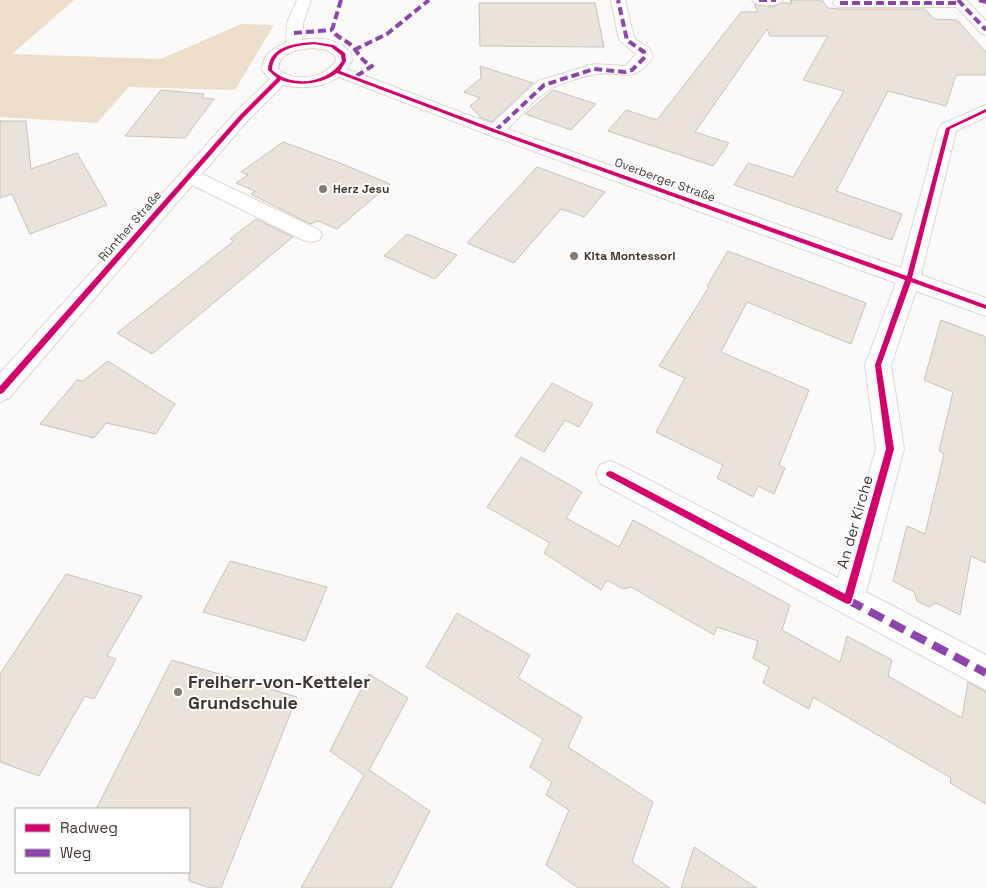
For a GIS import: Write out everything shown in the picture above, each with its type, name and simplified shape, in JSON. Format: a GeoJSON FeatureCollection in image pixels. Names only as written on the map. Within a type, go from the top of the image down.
{"type":"FeatureCollection","features":[{"type":"Feature","properties":{"kind":"street"},"geometry":{"type":"LineString","coordinates":[[294,46],[295,23],[304,0]]}},
{"type":"Feature","properties":{"kind":"street"},"geometry":{"type":"LineString","coordinates":[[495,131],[544,85],[552,81],[594,69],[625,72],[632,70],[645,57],[644,52],[627,40],[618,0]]}},
{"type":"Feature","properties":{"kind":"street"},"geometry":{"type":"LineString","coordinates":[[759,0],[776,0]]}},
{"type":"Feature","properties":{"kind":"street"},"geometry":{"type":"LineString","coordinates":[[840,3],[959,2],[986,30]]}},
{"type":"Feature","properties":{"kind":"street"},"geometry":{"type":"LineString","coordinates":[[314,43],[337,48],[343,54],[344,60],[337,71],[310,81],[294,81],[280,78],[270,70],[269,63],[278,53],[294,46],[314,43]]}},
{"type":"Feature","properties":{"kind":"street","name":"Overberger Straße"},"geometry":{"type":"LineString","coordinates":[[337,71],[495,131],[986,307]]}},
{"type":"Feature","properties":{"kind":"street","name":"Rünther Straße"},"geometry":{"type":"LineString","coordinates":[[0,391],[242,116],[280,78]]}},
{"type":"Feature","properties":{"kind":"street","name":"An der Kirche"},"geometry":{"type":"LineString","coordinates":[[848,600],[890,450],[878,365],[909,280],[948,128],[986,110]]}},
{"type":"Feature","properties":{"kind":"street"},"geometry":{"type":"LineString","coordinates":[[189,176],[311,234]]}},
{"type":"Feature","properties":{"kind":"street"},"geometry":{"type":"LineString","coordinates":[[610,474],[986,673]]}},
{"type":"Feature","properties":{"kind":"shaded area"},"geometry":{"type":"Polygon","coordinates":[[[0,0],[74,0],[12,54],[161,59],[241,24],[274,25],[235,90],[129,87],[97,123],[0,117],[0,0]]]}},
{"type":"Feature","properties":{"kind":"building"},"geometry":{"type":"Polygon","coordinates":[[[790,0],[822,0],[828,8],[840,9],[925,9],[934,19],[957,20],[986,52],[986,75],[956,75],[946,106],[888,91],[836,191],[902,214],[892,240],[734,185],[748,163],[793,177],[844,91],[803,80],[828,36],[770,36],[767,29],[695,132],[729,143],[713,166],[608,131],[626,110],[657,120],[741,12],[758,12],[754,4],[772,7],[782,3],[792,3],[790,0]]]}},
{"type":"Feature","properties":{"kind":"building"},"geometry":{"type":"Polygon","coordinates":[[[479,3],[595,3],[604,47],[480,46],[479,3]]]}},
{"type":"Feature","properties":{"kind":"building"},"geometry":{"type":"Polygon","coordinates":[[[480,66],[533,83],[492,122],[481,118],[470,106],[480,98],[464,92],[481,78],[480,66]]]}},
{"type":"Feature","properties":{"kind":"building"},"geometry":{"type":"Polygon","coordinates":[[[161,90],[204,94],[202,98],[214,99],[185,138],[125,136],[161,90]]]}},
{"type":"Feature","properties":{"kind":"building"},"geometry":{"type":"Polygon","coordinates":[[[553,90],[596,104],[571,130],[525,114],[553,90]]]}},
{"type":"Feature","properties":{"kind":"building"},"geometry":{"type":"Polygon","coordinates":[[[0,121],[26,121],[31,169],[77,153],[107,205],[30,234],[12,194],[0,198],[0,121]]]}},
{"type":"Feature","properties":{"kind":"building","name":"Herz Jesu"},"geometry":{"type":"Polygon","coordinates":[[[283,142],[390,184],[337,229],[318,221],[310,224],[251,194],[255,191],[236,183],[248,175],[241,172],[283,142]]]}},
{"type":"Feature","properties":{"kind":"building"},"geometry":{"type":"Polygon","coordinates":[[[537,167],[605,192],[584,217],[561,209],[514,263],[467,243],[537,167]]]}},
{"type":"Feature","properties":{"kind":"building"},"geometry":{"type":"Polygon","coordinates":[[[256,219],[293,237],[152,354],[117,333],[234,241],[230,239],[256,219]]]}},
{"type":"Feature","properties":{"kind":"building"},"geometry":{"type":"Polygon","coordinates":[[[407,234],[457,255],[435,279],[384,256],[407,234]]]}},
{"type":"Feature","properties":{"kind":"building"},"geometry":{"type":"Polygon","coordinates":[[[728,251],[866,303],[851,344],[747,302],[721,352],[809,390],[779,465],[785,468],[774,494],[758,486],[753,497],[717,478],[723,465],[656,432],[685,378],[659,366],[709,287],[707,286],[728,251]]]}},
{"type":"Feature","properties":{"kind":"building"},"geometry":{"type":"Polygon","coordinates":[[[941,320],[986,337],[986,563],[971,556],[960,615],[936,603],[929,607],[917,601],[914,592],[893,581],[907,526],[925,534],[944,454],[939,451],[953,392],[924,380],[941,320]]]}},
{"type":"Feature","properties":{"kind":"building"},"geometry":{"type":"Polygon","coordinates":[[[108,361],[175,404],[156,434],[106,423],[94,438],[40,424],[77,380],[83,381],[108,361]]]}},
{"type":"Feature","properties":{"kind":"building"},"geometry":{"type":"Polygon","coordinates":[[[552,383],[593,404],[579,427],[565,420],[544,452],[515,436],[552,383]]]}},
{"type":"Feature","properties":{"kind":"building"},"geometry":{"type":"Polygon","coordinates":[[[521,457],[582,492],[566,518],[619,547],[633,520],[790,605],[782,630],[840,662],[847,636],[892,660],[888,676],[962,718],[968,682],[986,692],[986,804],[950,783],[951,778],[813,697],[809,709],[763,683],[769,667],[753,658],[758,641],[717,627],[714,635],[631,587],[623,589],[607,580],[601,590],[544,553],[550,543],[487,507],[521,457]]]}},
{"type":"Feature","properties":{"kind":"building"},"geometry":{"type":"Polygon","coordinates":[[[230,561],[327,587],[305,641],[203,612],[230,561]]]}},
{"type":"Feature","properties":{"kind":"building"},"geometry":{"type":"Polygon","coordinates":[[[66,574],[142,596],[107,656],[116,659],[94,699],[85,696],[39,776],[0,762],[0,674],[66,574]]]}},
{"type":"Feature","properties":{"kind":"building"},"geometry":{"type":"Polygon","coordinates":[[[457,613],[530,655],[518,678],[582,717],[568,747],[653,802],[632,862],[670,888],[578,888],[546,865],[569,810],[546,795],[552,782],[530,767],[543,739],[426,667],[457,613]]]}},
{"type":"Feature","properties":{"kind":"building"},"geometry":{"type":"Polygon","coordinates":[[[172,660],[297,697],[221,888],[210,888],[189,881],[190,808],[97,808],[172,660]]]}},
{"type":"Feature","properties":{"kind":"building"},"geometry":{"type":"Polygon","coordinates":[[[369,674],[408,698],[369,770],[430,811],[391,888],[301,888],[364,775],[330,751],[369,674]]]}},
{"type":"Feature","properties":{"kind":"building"},"geometry":{"type":"Polygon","coordinates":[[[694,847],[757,888],[681,888],[694,847]]]}},
{"type":"Feature","properties":{"kind":"marked path"},"geometry":{"type":"LineString","coordinates":[[341,0],[332,30],[338,37],[350,44],[363,61],[372,66],[355,77]]}},
{"type":"Feature","properties":{"kind":"marked path"},"geometry":{"type":"LineString","coordinates":[[354,50],[387,34],[429,0]]}},
{"type":"Feature","properties":{"kind":"marked path"},"geometry":{"type":"LineString","coordinates":[[495,131],[544,85],[594,69],[625,72],[632,70],[645,57],[644,52],[627,40],[618,0]]}},
{"type":"Feature","properties":{"kind":"marked path"},"geometry":{"type":"LineString","coordinates":[[759,0],[776,0]]}},
{"type":"Feature","properties":{"kind":"marked path"},"geometry":{"type":"LineString","coordinates":[[958,0],[986,30]]}},
{"type":"Feature","properties":{"kind":"marked path"},"geometry":{"type":"LineString","coordinates":[[979,0],[986,2]]}},
{"type":"Feature","properties":{"kind":"marked path"},"geometry":{"type":"LineString","coordinates":[[840,3],[961,3]]}},
{"type":"Feature","properties":{"kind":"marked path"},"geometry":{"type":"LineString","coordinates":[[294,33],[332,30]]}},
{"type":"Feature","properties":{"kind":"marked path"},"geometry":{"type":"LineString","coordinates":[[848,600],[986,673]]}},
{"type":"Feature","properties":{"kind":"cycle path"},"geometry":{"type":"LineString","coordinates":[[314,43],[332,46],[343,54],[344,61],[339,69],[331,75],[321,80],[298,82],[277,76],[270,70],[270,63],[279,52],[293,46],[314,43]]}},
{"type":"Feature","properties":{"kind":"cycle path"},"geometry":{"type":"LineString","coordinates":[[337,71],[495,131],[986,307]]}},
{"type":"Feature","properties":{"kind":"cycle path"},"geometry":{"type":"LineString","coordinates":[[0,391],[242,116],[280,78]]}},
{"type":"Feature","properties":{"kind":"cycle path"},"geometry":{"type":"LineString","coordinates":[[610,474],[848,600],[890,449],[878,365],[909,279],[948,128],[986,110]]}},
{"type":"Feature","properties":{"kind":"place","name":"Herz Jesu"},"geometry":{"type":"Point","coordinates":[323,189]}},
{"type":"Feature","properties":{"kind":"place","name":"Kita Montessori"},"geometry":{"type":"Point","coordinates":[574,256]}},
{"type":"Feature","properties":{"kind":"place","name":"Freiherr-von-Ketteler Grundschule"},"geometry":{"type":"Point","coordinates":[178,692]}}]}
